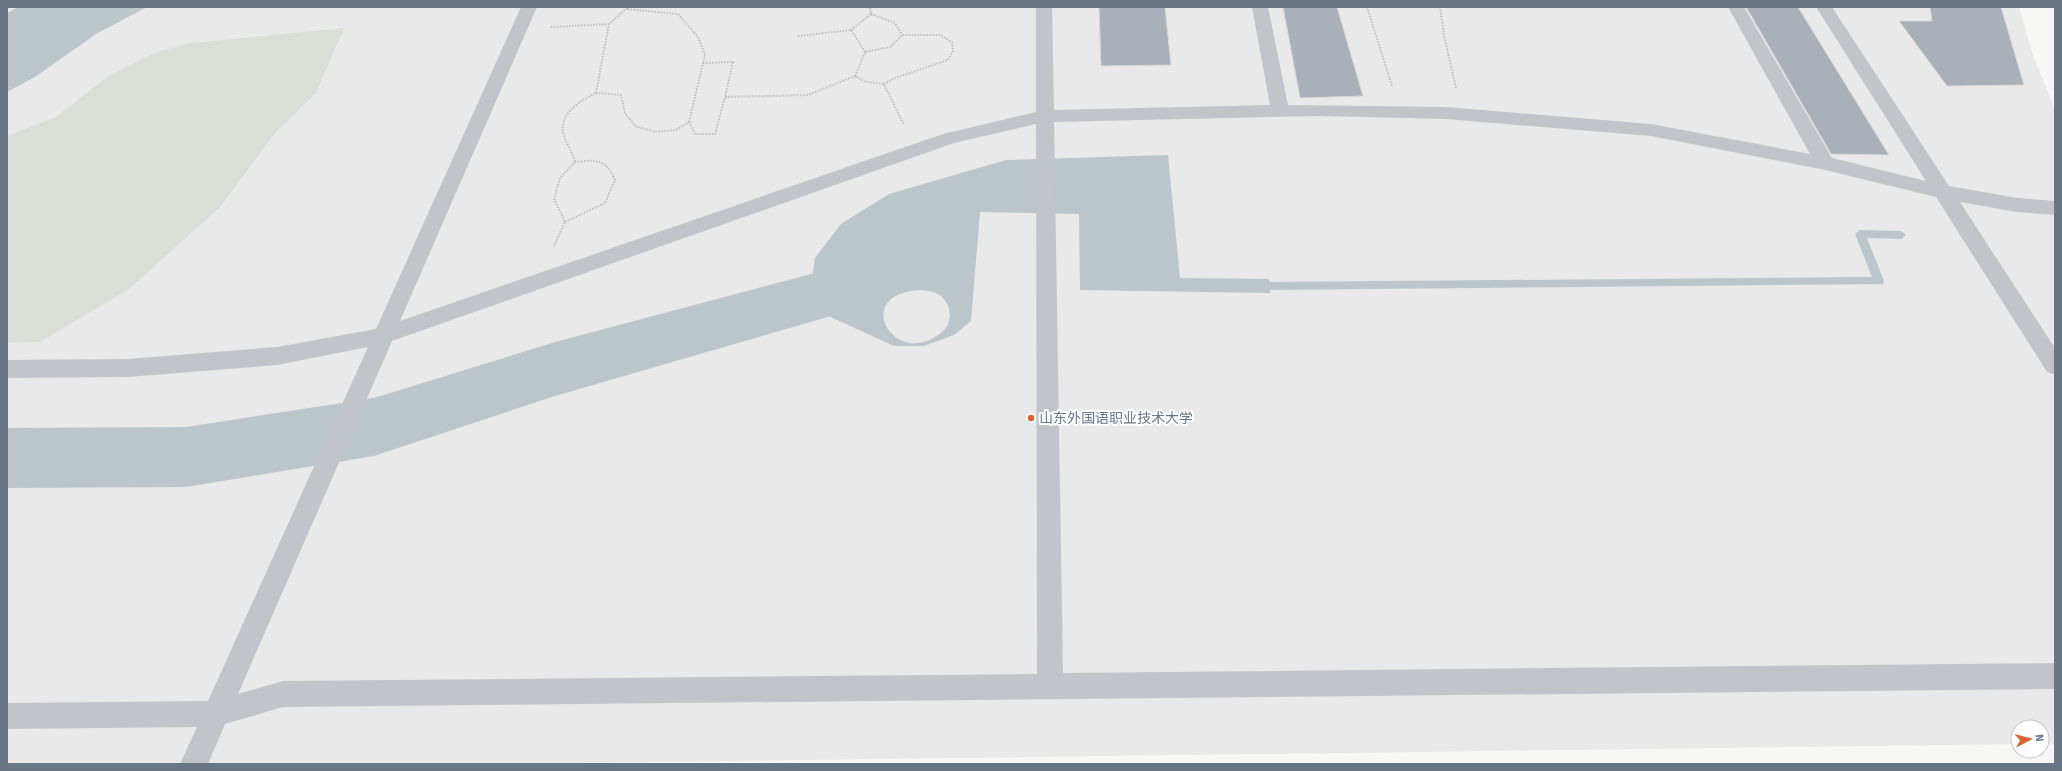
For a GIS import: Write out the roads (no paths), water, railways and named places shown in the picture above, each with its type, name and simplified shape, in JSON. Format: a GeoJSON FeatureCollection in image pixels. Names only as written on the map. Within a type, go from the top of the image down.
{"type":"FeatureCollection","features":[{"type":"Feature","properties":{"kind":"street"},"geometry":{"type":"LineString","coordinates":[[194,764],[366,370],[383,336],[529,7]]}},
{"type":"Feature","properties":{"kind":"street"},"geometry":{"type":"LineString","coordinates":[[1044,7],[1050,687]]}},
{"type":"Feature","properties":{"kind":"street"},"geometry":{"type":"LineString","coordinates":[[1260,7],[1280,111]]}},
{"type":"Feature","properties":{"kind":"street"},"geometry":{"type":"LineString","coordinates":[[1736,7],[1825,163]]}},
{"type":"Feature","properties":{"kind":"street"},"geometry":{"type":"LineString","coordinates":[[1824,7],[2055,366]]}},
{"type":"Feature","properties":{"kind":"street"},"geometry":{"type":"LineString","coordinates":[[7,369],[128,368],[269,356],[383,336],[950,138],[1045,116],[1318,110],[1462,114],[1651,130],[1825,163],[1942,192],[2017,205],[2055,208]]}},
{"type":"Feature","properties":{"kind":"street"},"geometry":{"type":"LineString","coordinates":[[7,716],[216,714],[283,694],[2055,676]]}},
{"type":"Feature","properties":{"kind":"waterway"},"geometry":{"type":"LineString","coordinates":[[1269,286],[1879,281],[1860,234],[1901,235]]}},
{"type":"Feature","properties":{"kind":"waterway"},"geometry":{"type":"LineString","coordinates":[[7,458],[186,457],[374,427],[555,369],[815,297]]}},
{"type":"Feature","properties":{"kind":"place","name":"山东外国语职业技术大学"},"geometry":{"type":"Point","coordinates":[1031,418]}}]}
